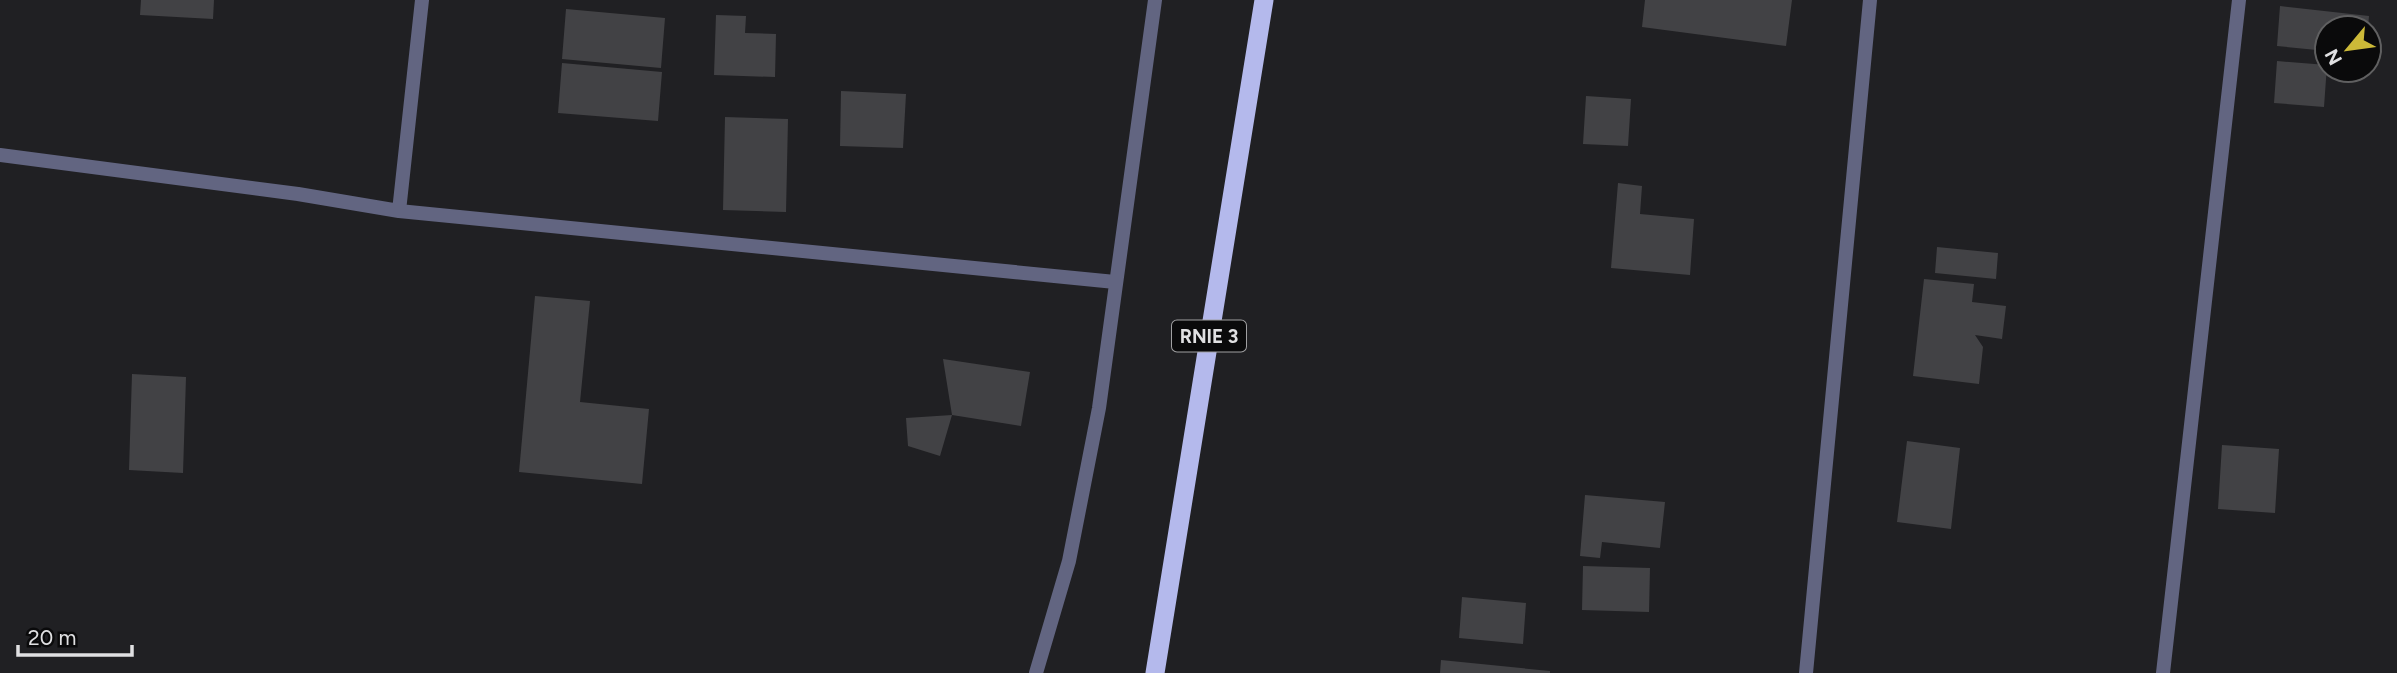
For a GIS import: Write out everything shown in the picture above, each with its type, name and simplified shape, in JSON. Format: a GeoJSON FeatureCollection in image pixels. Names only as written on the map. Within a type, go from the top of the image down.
{"type":"FeatureCollection","features":[{"type":"Feature","properties":{"kind":"highway","name":"RNIE 3"},"geometry":{"type":"LineString","coordinates":[[1155,673],[1264,0]]}},
{"type":"Feature","properties":{"kind":"street"},"geometry":{"type":"LineString","coordinates":[[399,211],[422,0]]}},
{"type":"Feature","properties":{"kind":"street"},"geometry":{"type":"LineString","coordinates":[[1036,673],[1072,548],[1099,408],[1155,0]]}},
{"type":"Feature","properties":{"kind":"street"},"geometry":{"type":"LineString","coordinates":[[1806,673],[1870,0]]}},
{"type":"Feature","properties":{"kind":"street"},"geometry":{"type":"LineString","coordinates":[[2164,673],[2239,0]]}},
{"type":"Feature","properties":{"kind":"street"},"geometry":{"type":"LineString","coordinates":[[0,155],[298,194],[399,211],[1115,282]]}},
{"type":"Feature","properties":{"kind":"building"},"geometry":{"type":"Polygon","coordinates":[[[141,0],[214,0],[213,19],[140,15],[141,0]]]}},
{"type":"Feature","properties":{"kind":"building"},"geometry":{"type":"Polygon","coordinates":[[[1645,0],[1792,0],[1786,46],[1642,27],[1645,0]]]}},
{"type":"Feature","properties":{"kind":"building"},"geometry":{"type":"Polygon","coordinates":[[[2280,6],[2351,14],[2313,14],[2313,50],[2277,46],[2280,6]]]}},
{"type":"Feature","properties":{"kind":"building"},"geometry":{"type":"Polygon","coordinates":[[[566,9],[665,18],[661,68],[562,59],[566,9]]]}},
{"type":"Feature","properties":{"kind":"building"},"geometry":{"type":"Polygon","coordinates":[[[716,15],[746,16],[745,33],[776,34],[775,77],[714,75],[716,15]]]}},
{"type":"Feature","properties":{"kind":"building"},"geometry":{"type":"Polygon","coordinates":[[[2277,61],[2313,64],[2313,84],[2326,84],[2324,107],[2274,103],[2277,61]]]}},
{"type":"Feature","properties":{"kind":"building"},"geometry":{"type":"Polygon","coordinates":[[[562,63],[662,72],[658,121],[558,113],[562,63]]]}},
{"type":"Feature","properties":{"kind":"building"},"geometry":{"type":"Polygon","coordinates":[[[841,91],[906,94],[903,148],[840,146],[841,91]]]}},
{"type":"Feature","properties":{"kind":"building"},"geometry":{"type":"Polygon","coordinates":[[[1586,96],[1631,99],[1628,146],[1583,144],[1586,96]]]}},
{"type":"Feature","properties":{"kind":"building"},"geometry":{"type":"Polygon","coordinates":[[[725,117],[788,119],[786,212],[723,210],[725,117]]]}},
{"type":"Feature","properties":{"kind":"building"},"geometry":{"type":"Polygon","coordinates":[[[1618,183],[1642,186],[1640,214],[1694,219],[1690,275],[1611,268],[1618,183]]]}},
{"type":"Feature","properties":{"kind":"building"},"geometry":{"type":"Polygon","coordinates":[[[1937,247],[1998,253],[1996,279],[1935,273],[1937,247]]]}},
{"type":"Feature","properties":{"kind":"building"},"geometry":{"type":"Polygon","coordinates":[[[1924,279],[1974,284],[1972,302],[2006,306],[2002,339],[1975,335],[1983,347],[1979,384],[1913,376],[1924,279]]]}},
{"type":"Feature","properties":{"kind":"building"},"geometry":{"type":"Polygon","coordinates":[[[535,296],[590,301],[580,402],[649,409],[642,484],[519,472],[535,296]]]}},
{"type":"Feature","properties":{"kind":"building"},"geometry":{"type":"Polygon","coordinates":[[[943,359],[1030,372],[1021,426],[952,415],[943,359]]]}},
{"type":"Feature","properties":{"kind":"building"},"geometry":{"type":"Polygon","coordinates":[[[132,374],[186,377],[183,473],[129,470],[132,374]]]}},
{"type":"Feature","properties":{"kind":"building"},"geometry":{"type":"Polygon","coordinates":[[[952,415],[940,456],[908,446],[906,418],[952,415]]]}},
{"type":"Feature","properties":{"kind":"building"},"geometry":{"type":"Polygon","coordinates":[[[1907,441],[1960,448],[1951,529],[1897,522],[1907,441]]]}},
{"type":"Feature","properties":{"kind":"building"},"geometry":{"type":"Polygon","coordinates":[[[2222,445],[2279,449],[2275,513],[2218,509],[2222,445]]]}},
{"type":"Feature","properties":{"kind":"building"},"geometry":{"type":"Polygon","coordinates":[[[1585,495],[1665,502],[1660,548],[1602,542],[1600,558],[1580,556],[1585,495]]]}},
{"type":"Feature","properties":{"kind":"building"},"geometry":{"type":"Polygon","coordinates":[[[1583,566],[1650,568],[1649,612],[1582,610],[1583,566]]]}},
{"type":"Feature","properties":{"kind":"building"},"geometry":{"type":"Polygon","coordinates":[[[1462,597],[1526,603],[1523,644],[1459,638],[1462,597]]]}},
{"type":"Feature","properties":{"kind":"building"},"geometry":{"type":"Polygon","coordinates":[[[1441,660],[1550,671],[1550,673],[1440,673],[1441,660]]]}}]}
